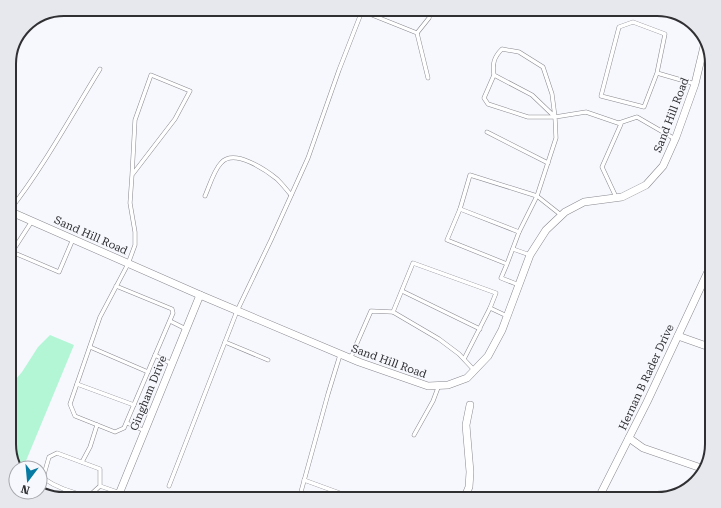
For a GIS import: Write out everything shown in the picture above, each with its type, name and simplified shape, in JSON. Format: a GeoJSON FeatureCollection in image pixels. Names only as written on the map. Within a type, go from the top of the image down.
{"type":"FeatureCollection","features":[{"type":"Feature","properties":{"kind":"street","name":"Sand Hill Road"},"geometry":{"type":"LineString","coordinates":[[16,214],[128,264],[350,359],[428,386],[448,385],[467,378],[488,356],[502,330],[530,255],[546,230],[564,212],[584,202],[622,197],[646,185],[663,166],[676,139],[695,84],[703,51]]}},
{"type":"Feature","properties":{"kind":"street","name":"Hernan B Rader Drive"},"geometry":{"type":"LineString","coordinates":[[602,492],[629,438],[705,278]]}},
{"type":"Feature","properties":{"kind":"street","name":"Gingham Drive"},"geometry":{"type":"LineString","coordinates":[[121,492],[200,295]]}},
{"type":"Feature","properties":{"kind":"street"},"geometry":{"type":"LineString","coordinates":[[678,336],[705,346]]}},
{"type":"Feature","properties":{"kind":"street"},"geometry":{"type":"LineString","coordinates":[[467,492],[469,487],[470,472],[466,425],[470,405]]}},
{"type":"Feature","properties":{"kind":"street"},"geometry":{"type":"LineString","coordinates":[[629,438],[643,448],[699,467]]}},
{"type":"Feature","properties":{"kind":"lane"},"geometry":{"type":"LineString","coordinates":[[169,486],[237,311],[308,158],[360,16]]}},
{"type":"Feature","properties":{"kind":"lane"},"geometry":{"type":"LineString","coordinates":[[374,16],[417,33]]}},
{"type":"Feature","properties":{"kind":"lane"},"geometry":{"type":"LineString","coordinates":[[417,33],[430,16]]}},
{"type":"Feature","properties":{"kind":"lane"},"geometry":{"type":"LineString","coordinates":[[633,22],[665,34],[657,73],[644,107],[601,96],[619,27],[633,22]]}},
{"type":"Feature","properties":{"kind":"lane"},"geometry":{"type":"LineString","coordinates":[[417,33],[428,78]]}},
{"type":"Feature","properties":{"kind":"lane"},"geometry":{"type":"LineString","coordinates":[[519,285],[501,278],[519,232],[537,196],[556,138],[555,117],[552,94],[543,66],[519,52],[502,49],[496,55],[492,65],[494,76],[484,98],[488,104],[528,117],[555,117],[586,112],[618,123],[637,117],[676,139]]}},
{"type":"Feature","properties":{"kind":"lane"},"geometry":{"type":"LineString","coordinates":[[16,202],[100,69]]}},
{"type":"Feature","properties":{"kind":"lane"},"geometry":{"type":"LineString","coordinates":[[657,73],[695,84]]}},
{"type":"Feature","properties":{"kind":"lane"},"geometry":{"type":"LineString","coordinates":[[116,286],[172,309],[173,313],[124,428],[115,432],[75,416],[70,404],[100,317],[116,286],[128,264],[135,245],[135,232],[130,203],[135,120],[151,75],[190,91],[176,119],[132,175]]}},
{"type":"Feature","properties":{"kind":"lane"},"geometry":{"type":"LineString","coordinates":[[494,76],[532,95],[555,117]]}},
{"type":"Feature","properties":{"kind":"lane"},"geometry":{"type":"LineString","coordinates":[[616,198],[602,167],[621,124],[618,123]]}},
{"type":"Feature","properties":{"kind":"lane"},"geometry":{"type":"LineString","coordinates":[[487,132],[548,163]]}},
{"type":"Feature","properties":{"kind":"lane"},"geometry":{"type":"LineString","coordinates":[[205,196],[221,163],[227,159],[236,158],[263,169],[277,180],[291,195]]}},
{"type":"Feature","properties":{"kind":"lane"},"geometry":{"type":"LineString","coordinates":[[507,264],[447,240],[460,209],[470,175],[537,196],[561,215]]}},
{"type":"Feature","properties":{"kind":"lane"},"geometry":{"type":"LineString","coordinates":[[460,209],[519,232]]}},
{"type":"Feature","properties":{"kind":"lane"},"geometry":{"type":"LineString","coordinates":[[16,246],[32,221]]}},
{"type":"Feature","properties":{"kind":"lane"},"geometry":{"type":"LineString","coordinates":[[16,254],[59,272],[73,239]]}},
{"type":"Feature","properties":{"kind":"lane"},"geometry":{"type":"LineString","coordinates":[[512,250],[530,255]]}},
{"type":"Feature","properties":{"kind":"lane"},"geometry":{"type":"LineString","coordinates":[[393,312],[413,263],[496,293],[480,329],[464,359]]}},
{"type":"Feature","properties":{"kind":"lane"},"geometry":{"type":"LineString","coordinates":[[402,291],[480,329]]}},
{"type":"Feature","properties":{"kind":"lane"},"geometry":{"type":"LineString","coordinates":[[490,308],[507,316]]}},
{"type":"Feature","properties":{"kind":"lane"},"geometry":{"type":"LineString","coordinates":[[350,359],[372,311],[393,312],[439,339],[459,354],[474,370]]}},
{"type":"Feature","properties":{"kind":"lane"},"geometry":{"type":"LineString","coordinates":[[170,322],[186,328]]}},
{"type":"Feature","properties":{"kind":"lane"},"geometry":{"type":"LineString","coordinates":[[225,342],[268,360]]}},
{"type":"Feature","properties":{"kind":"lane"},"geometry":{"type":"LineString","coordinates":[[90,347],[148,372]]}},
{"type":"Feature","properties":{"kind":"lane"},"geometry":{"type":"LineString","coordinates":[[155,355],[172,364]]}},
{"type":"Feature","properties":{"kind":"lane"},"geometry":{"type":"LineString","coordinates":[[301,492],[340,355]]}},
{"type":"Feature","properties":{"kind":"lane"},"geometry":{"type":"LineString","coordinates":[[77,384],[134,405]]}},
{"type":"Feature","properties":{"kind":"lane"},"geometry":{"type":"LineString","coordinates":[[414,435],[433,401],[439,385]]}},
{"type":"Feature","properties":{"kind":"lane"},"geometry":{"type":"LineString","coordinates":[[126,423],[145,431]]}},
{"type":"Feature","properties":{"kind":"lane"},"geometry":{"type":"LineString","coordinates":[[82,462],[90,447],[97,425]]}},
{"type":"Feature","properties":{"kind":"lane"},"geometry":{"type":"LineString","coordinates":[[70,492],[42,478],[49,457],[57,453],[100,469],[100,486],[93,492]]}},
{"type":"Feature","properties":{"kind":"lane"},"geometry":{"type":"LineString","coordinates":[[304,480],[337,492]]}},
{"type":"Feature","properties":{"kind":"lane"},"geometry":{"type":"LineString","coordinates":[[100,486],[111,492]]}},
{"type":"Feature","properties":{"kind":"green space"},"geometry":{"type":"Polygon","coordinates":[[[50,335],[74,345],[26,460],[19,460],[16,448],[16,379],[38,347],[50,335]]]}}]}
